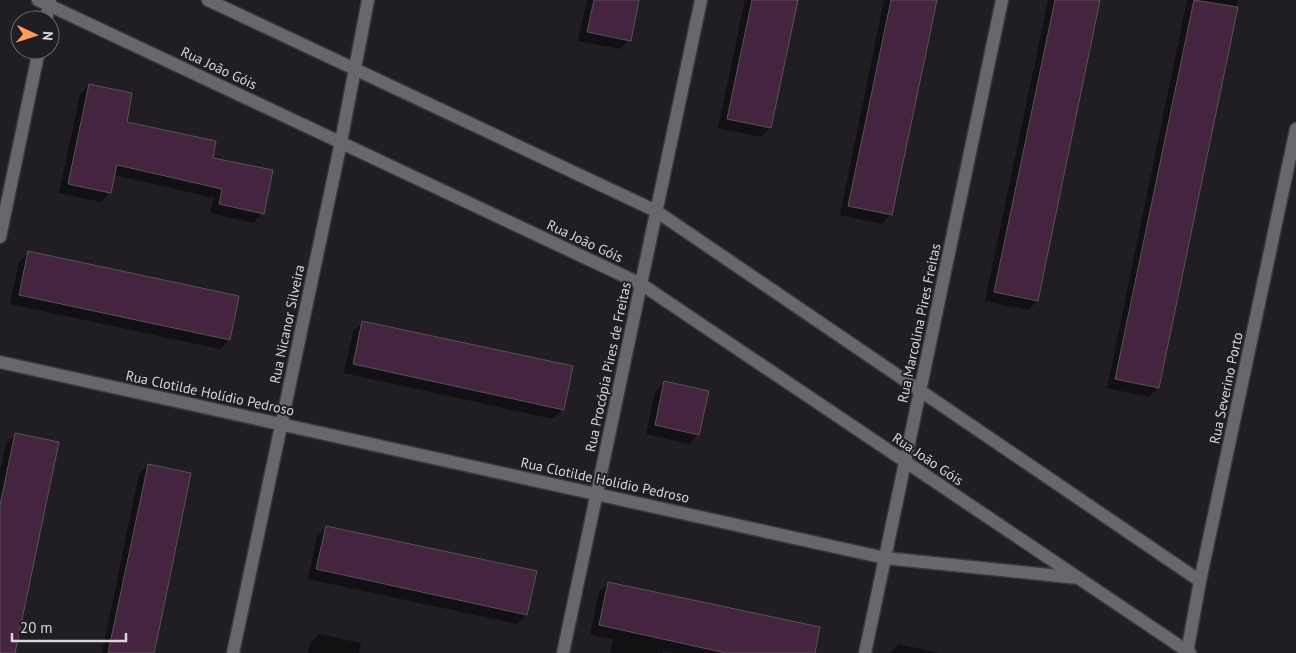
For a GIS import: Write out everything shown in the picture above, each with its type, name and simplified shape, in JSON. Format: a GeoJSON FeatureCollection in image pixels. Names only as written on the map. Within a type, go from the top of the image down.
{"type":"FeatureCollection","features":[{"type":"Feature","properties":{"kind":"street"},"geometry":{"type":"LineString","coordinates":[[208,0],[656,211],[1200,581]]}},
{"type":"Feature","properties":{"kind":"street","name":"Rua Nicanor Silveira"},"geometry":{"type":"LineString","coordinates":[[234,653],[368,0]]}},
{"type":"Feature","properties":{"kind":"street","name":"Rua Procópia Pires de Freitas"},"geometry":{"type":"LineString","coordinates":[[563,653],[701,0]]}},
{"type":"Feature","properties":{"kind":"street","name":"Rua Marcolina Pires Freitas"},"geometry":{"type":"LineString","coordinates":[[866,653],[1002,0]]}},
{"type":"Feature","properties":{"kind":"street","name":"Rua João Góis"},"geometry":{"type":"LineString","coordinates":[[46,2],[641,284],[1080,578]]}},
{"type":"Feature","properties":{"kind":"street"},"geometry":{"type":"LineString","coordinates":[[0,237],[38,60]]}},
{"type":"Feature","properties":{"kind":"street","name":"Rua Severino Porto"},"geometry":{"type":"LineString","coordinates":[[1188,652],[1200,581],[1296,129]]}},
{"type":"Feature","properties":{"kind":"street","name":"Rua Clotilde Holídio Pedroso"},"geometry":{"type":"LineString","coordinates":[[0,362],[886,558],[1080,578],[1188,652]]}},
{"type":"Feature","properties":{"kind":"building"},"geometry":{"type":"Polygon","coordinates":[[[594,0],[639,0],[631,41],[587,32],[594,0]]]}},
{"type":"Feature","properties":{"kind":"building"},"geometry":{"type":"Polygon","coordinates":[[[752,0],[798,0],[771,128],[727,119],[752,0]]]}},
{"type":"Feature","properties":{"kind":"building"},"geometry":{"type":"Polygon","coordinates":[[[891,0],[937,0],[892,215],[848,206],[891,0]]]}},
{"type":"Feature","properties":{"kind":"building"},"geometry":{"type":"Polygon","coordinates":[[[1055,0],[1100,0],[1038,301],[994,292],[1055,0]]]}},
{"type":"Feature","properties":{"kind":"building"},"geometry":{"type":"Polygon","coordinates":[[[1194,0],[1238,7],[1159,388],[1115,379],[1194,0]]]}},
{"type":"Feature","properties":{"kind":"building"},"geometry":{"type":"Polygon","coordinates":[[[89,84],[132,93],[127,122],[216,141],[213,158],[273,170],[264,214],[219,204],[222,189],[117,165],[111,193],[68,184],[89,84]]]}},
{"type":"Feature","properties":{"kind":"building"},"geometry":{"type":"Polygon","coordinates":[[[28,251],[239,296],[230,340],[19,295],[28,251]]]}},
{"type":"Feature","properties":{"kind":"building"},"geometry":{"type":"Polygon","coordinates":[[[362,321],[573,366],[564,410],[353,364],[362,321]]]}},
{"type":"Feature","properties":{"kind":"building"},"geometry":{"type":"Polygon","coordinates":[[[664,381],[709,391],[699,435],[655,425],[664,381]]]}},
{"type":"Feature","properties":{"kind":"building"},"geometry":{"type":"Polygon","coordinates":[[[15,433],[59,442],[15,653],[0,653],[0,505],[15,433]]]}},
{"type":"Feature","properties":{"kind":"building"},"geometry":{"type":"Polygon","coordinates":[[[148,464],[191,473],[159,630],[154,653],[108,653],[148,464]]]}},
{"type":"Feature","properties":{"kind":"building"},"geometry":{"type":"Polygon","coordinates":[[[326,526],[537,571],[527,615],[316,569],[326,526]]]}},
{"type":"Feature","properties":{"kind":"building"},"geometry":{"type":"Polygon","coordinates":[[[608,582],[820,627],[815,653],[726,653],[599,625],[608,582]]]}}]}
